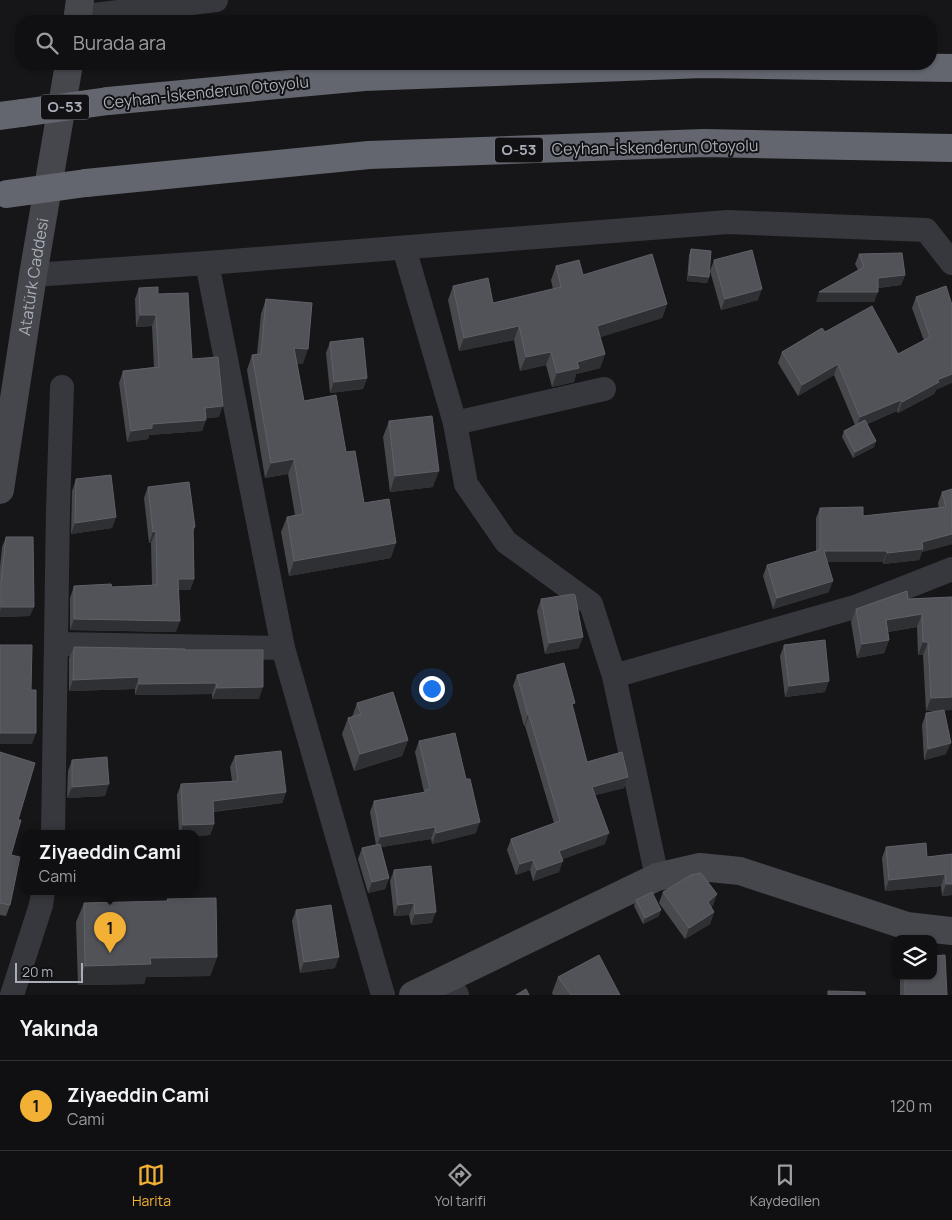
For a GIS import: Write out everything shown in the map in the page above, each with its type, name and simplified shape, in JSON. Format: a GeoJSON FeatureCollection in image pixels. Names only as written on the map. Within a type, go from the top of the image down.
{"type":"FeatureCollection","features":[{"type":"Feature","properties":{"kind":"highway","name":"Ceyhan-İskenderun Otoyolu"},"geometry":{"type":"LineString","coordinates":[[937,68],[952,68]]}},
{"type":"Feature","properties":{"kind":"highway","name":"Ceyhan-İskenderun Otoyolu"},"geometry":{"type":"LineString","coordinates":[[11,114],[108,101],[364,77],[547,70]]}},
{"type":"Feature","properties":{"kind":"highway","name":"Ceyhan-İskenderun Otoyolu"},"geometry":{"type":"LineString","coordinates":[[3,194],[86,183],[369,156],[704,143],[952,148]]}},
{"type":"Feature","properties":{"kind":"street"},"geometry":{"type":"LineString","coordinates":[[78,13],[216,0]]}},
{"type":"Feature","properties":{"kind":"street","name":"Atatürk Caddesi"},"geometry":{"type":"LineString","coordinates":[[0,490],[3,458],[68,70]]}},
{"type":"Feature","properties":{"kind":"street"},"geometry":{"type":"LineString","coordinates":[[33,275],[728,222],[952,231]]}},
{"type":"Feature","properties":{"kind":"street"},"geometry":{"type":"LineString","coordinates":[[926,230],[952,263]]}},
{"type":"Feature","properties":{"kind":"street"},"geometry":{"type":"LineString","coordinates":[[404,248],[455,423],[466,484],[506,542],[591,604],[614,676],[657,877]]}},
{"type":"Feature","properties":{"kind":"street"},"geometry":{"type":"LineString","coordinates":[[208,263],[282,648],[382,995]]}},
{"type":"Feature","properties":{"kind":"street"},"geometry":{"type":"LineString","coordinates":[[53,830],[58,500],[62,387]]}},
{"type":"Feature","properties":{"kind":"street"},"geometry":{"type":"LineString","coordinates":[[455,423],[604,389]]}},
{"type":"Feature","properties":{"kind":"street"},"geometry":{"type":"LineString","coordinates":[[614,676],[858,606],[952,569]]}},
{"type":"Feature","properties":{"kind":"street"},"geometry":{"type":"LineString","coordinates":[[56,644],[282,648]]}},
{"type":"Feature","properties":{"kind":"street"},"geometry":{"type":"LineString","coordinates":[[413,995],[452,988],[657,877],[700,867],[740,871],[906,926],[952,931]]}},
{"type":"Feature","properties":{"kind":"street"},"geometry":{"type":"LineString","coordinates":[[12,995],[43,895]]}},
{"type":"Feature","properties":{"kind":"building"},"geometry":{"type":"Polygon","coordinates":[[[691,249],[711,251],[709,277],[689,275],[691,249]]]}},
{"type":"Feature","properties":{"kind":"building"},"geometry":{"type":"Polygon","coordinates":[[[752,250],[762,289],[725,299],[714,260],[752,250]]]}},
{"type":"Feature","properties":{"kind":"building"},"geometry":{"type":"Polygon","coordinates":[[[902,253],[905,275],[878,278],[878,292],[819,292],[864,267],[859,254],[902,253]]]}},
{"type":"Feature","properties":{"kind":"building"},"geometry":{"type":"Polygon","coordinates":[[[652,254],[667,304],[597,326],[605,354],[577,362],[579,368],[557,373],[551,352],[526,357],[519,326],[464,338],[453,286],[488,278],[493,303],[561,287],[556,266],[579,260],[583,275],[652,254]]]}},
{"type":"Feature","properties":{"kind":"building"},"geometry":{"type":"Polygon","coordinates":[[[946,286],[952,305],[952,374],[937,380],[939,382],[902,402],[901,400],[860,417],[838,364],[802,385],[782,352],[822,328],[825,332],[872,306],[898,354],[930,337],[916,297],[946,286]]]}},
{"type":"Feature","properties":{"kind":"building"},"geometry":{"type":"Polygon","coordinates":[[[158,287],[158,294],[188,293],[192,359],[218,357],[223,406],[205,408],[206,420],[152,424],[152,428],[131,431],[123,371],[159,367],[156,315],[140,315],[139,288],[158,287]]]}},
{"type":"Feature","properties":{"kind":"building"},"geometry":{"type":"Polygon","coordinates":[[[266,299],[312,303],[308,349],[294,348],[304,401],[336,395],[346,452],[355,451],[364,503],[389,499],[396,543],[294,561],[287,517],[303,514],[294,459],[271,463],[252,355],[261,354],[266,299]]]}},
{"type":"Feature","properties":{"kind":"building"},"geometry":{"type":"Polygon","coordinates":[[[363,338],[367,378],[334,382],[330,342],[363,338]]]}},
{"type":"Feature","properties":{"kind":"building"},"geometry":{"type":"Polygon","coordinates":[[[432,416],[439,471],[395,476],[389,421],[432,416]]]}},
{"type":"Feature","properties":{"kind":"building"},"geometry":{"type":"Polygon","coordinates":[[[865,420],[876,441],[855,452],[844,431],[865,420]]]}},
{"type":"Feature","properties":{"kind":"building"},"geometry":{"type":"Polygon","coordinates":[[[111,475],[116,517],[75,523],[76,479],[111,475]]]}},
{"type":"Feature","properties":{"kind":"building"},"geometry":{"type":"Polygon","coordinates":[[[189,482],[195,527],[193,527],[194,579],[178,579],[180,621],[74,619],[74,586],[111,584],[112,587],[157,585],[156,531],[153,532],[148,487],[189,482]]]}},
{"type":"Feature","properties":{"kind":"building"},"geometry":{"type":"Polygon","coordinates":[[[952,489],[952,534],[922,542],[923,549],[887,553],[887,551],[824,551],[833,581],[777,598],[767,565],[820,550],[820,508],[863,507],[863,516],[946,507],[942,492],[952,489]]]}},
{"type":"Feature","properties":{"kind":"building"},"geometry":{"type":"Polygon","coordinates":[[[6,537],[33,537],[34,607],[1,607],[1,581],[6,537]]]}},
{"type":"Feature","properties":{"kind":"building"},"geometry":{"type":"Polygon","coordinates":[[[907,591],[908,599],[952,597],[952,697],[931,698],[928,642],[923,642],[922,614],[886,620],[889,640],[862,644],[856,609],[907,591]]]}},
{"type":"Feature","properties":{"kind":"building"},"geometry":{"type":"Polygon","coordinates":[[[575,595],[583,637],[549,643],[541,599],[575,595]]]}},
{"type":"Feature","properties":{"kind":"building"},"geometry":{"type":"Polygon","coordinates":[[[825,640],[829,681],[789,686],[784,645],[825,640]]]}},
{"type":"Feature","properties":{"kind":"building"},"geometry":{"type":"Polygon","coordinates":[[[0,645],[32,645],[31,690],[36,690],[36,733],[0,733],[0,645]]]}},
{"type":"Feature","properties":{"kind":"building"},"geometry":{"type":"Polygon","coordinates":[[[74,647],[263,650],[263,687],[217,688],[216,683],[139,684],[139,677],[73,680],[74,647]]]}},
{"type":"Feature","properties":{"kind":"building"},"geometry":{"type":"Polygon","coordinates":[[[564,663],[575,703],[572,704],[587,762],[622,752],[628,777],[592,787],[609,833],[559,851],[563,861],[537,870],[533,860],[520,864],[511,839],[560,821],[517,675],[564,663]]]}},
{"type":"Feature","properties":{"kind":"building"},"geometry":{"type":"Polygon","coordinates":[[[393,692],[408,740],[360,754],[348,718],[361,714],[357,703],[393,692]]]}},
{"type":"Feature","properties":{"kind":"building"},"geometry":{"type":"Polygon","coordinates":[[[944,710],[951,743],[928,749],[926,713],[944,710]]]}},
{"type":"Feature","properties":{"kind":"building"},"geometry":{"type":"Polygon","coordinates":[[[455,733],[466,779],[470,779],[480,822],[436,833],[435,827],[380,837],[374,801],[426,792],[425,790],[430,789],[419,741],[455,733]]]}},
{"type":"Feature","properties":{"kind":"building"},"geometry":{"type":"Polygon","coordinates":[[[281,751],[286,792],[213,801],[214,824],[183,825],[181,784],[238,781],[235,756],[281,751]]]}},
{"type":"Feature","properties":{"kind":"building"},"geometry":{"type":"Polygon","coordinates":[[[0,752],[35,763],[18,820],[21,820],[11,855],[20,857],[10,905],[0,903],[0,752]]]}},
{"type":"Feature","properties":{"kind":"building"},"geometry":{"type":"Polygon","coordinates":[[[107,757],[109,784],[72,787],[72,760],[107,757]]]}},
{"type":"Feature","properties":{"kind":"building"},"geometry":{"type":"Polygon","coordinates":[[[926,843],[927,857],[952,854],[952,884],[946,884],[945,874],[889,880],[886,847],[926,843]]]}},
{"type":"Feature","properties":{"kind":"building"},"geometry":{"type":"Polygon","coordinates":[[[380,844],[389,878],[372,882],[362,848],[380,844]]]}},
{"type":"Feature","properties":{"kind":"building"},"geometry":{"type":"Polygon","coordinates":[[[431,866],[436,912],[415,914],[414,903],[398,905],[394,870],[431,866]]]}},
{"type":"Feature","properties":{"kind":"building"},"geometry":{"type":"Polygon","coordinates":[[[701,873],[717,894],[708,902],[714,912],[689,928],[663,892],[691,875],[701,873]]]}},
{"type":"Feature","properties":{"kind":"building"},"geometry":{"type":"Polygon","coordinates":[[[652,892],[661,910],[645,918],[636,900],[652,892]]]}},
{"type":"Feature","properties":{"kind":"building"},"geometry":{"type":"Polygon","coordinates":[[[216,898],[217,957],[150,958],[151,964],[85,966],[84,903],[216,898]]]}},
{"type":"Feature","properties":{"kind":"building"},"geometry":{"type":"Polygon","coordinates":[[[331,905],[339,957],[304,962],[296,910],[331,905]]]}},
{"type":"Feature","properties":{"kind":"building"},"geometry":{"type":"Polygon","coordinates":[[[599,955],[620,995],[571,995],[558,977],[599,955]]]}},
{"type":"Feature","properties":{"kind":"building"},"geometry":{"type":"Polygon","coordinates":[[[945,955],[947,995],[905,995],[905,980],[937,980],[937,956],[945,955]]]}},
{"type":"Feature","properties":{"kind":"building"},"geometry":{"type":"Polygon","coordinates":[[[526,989],[529,995],[516,995],[526,989]]]}},
{"type":"Feature","properties":{"kind":"building"},"geometry":{"type":"Polygon","coordinates":[[[828,991],[865,992],[865,995],[828,995],[828,991]]]}},
{"type":"Feature","properties":{"kind":"place","name":"Ziyaeddin Cami"},"geometry":{"type":"Point","coordinates":[110,953]}}]}
